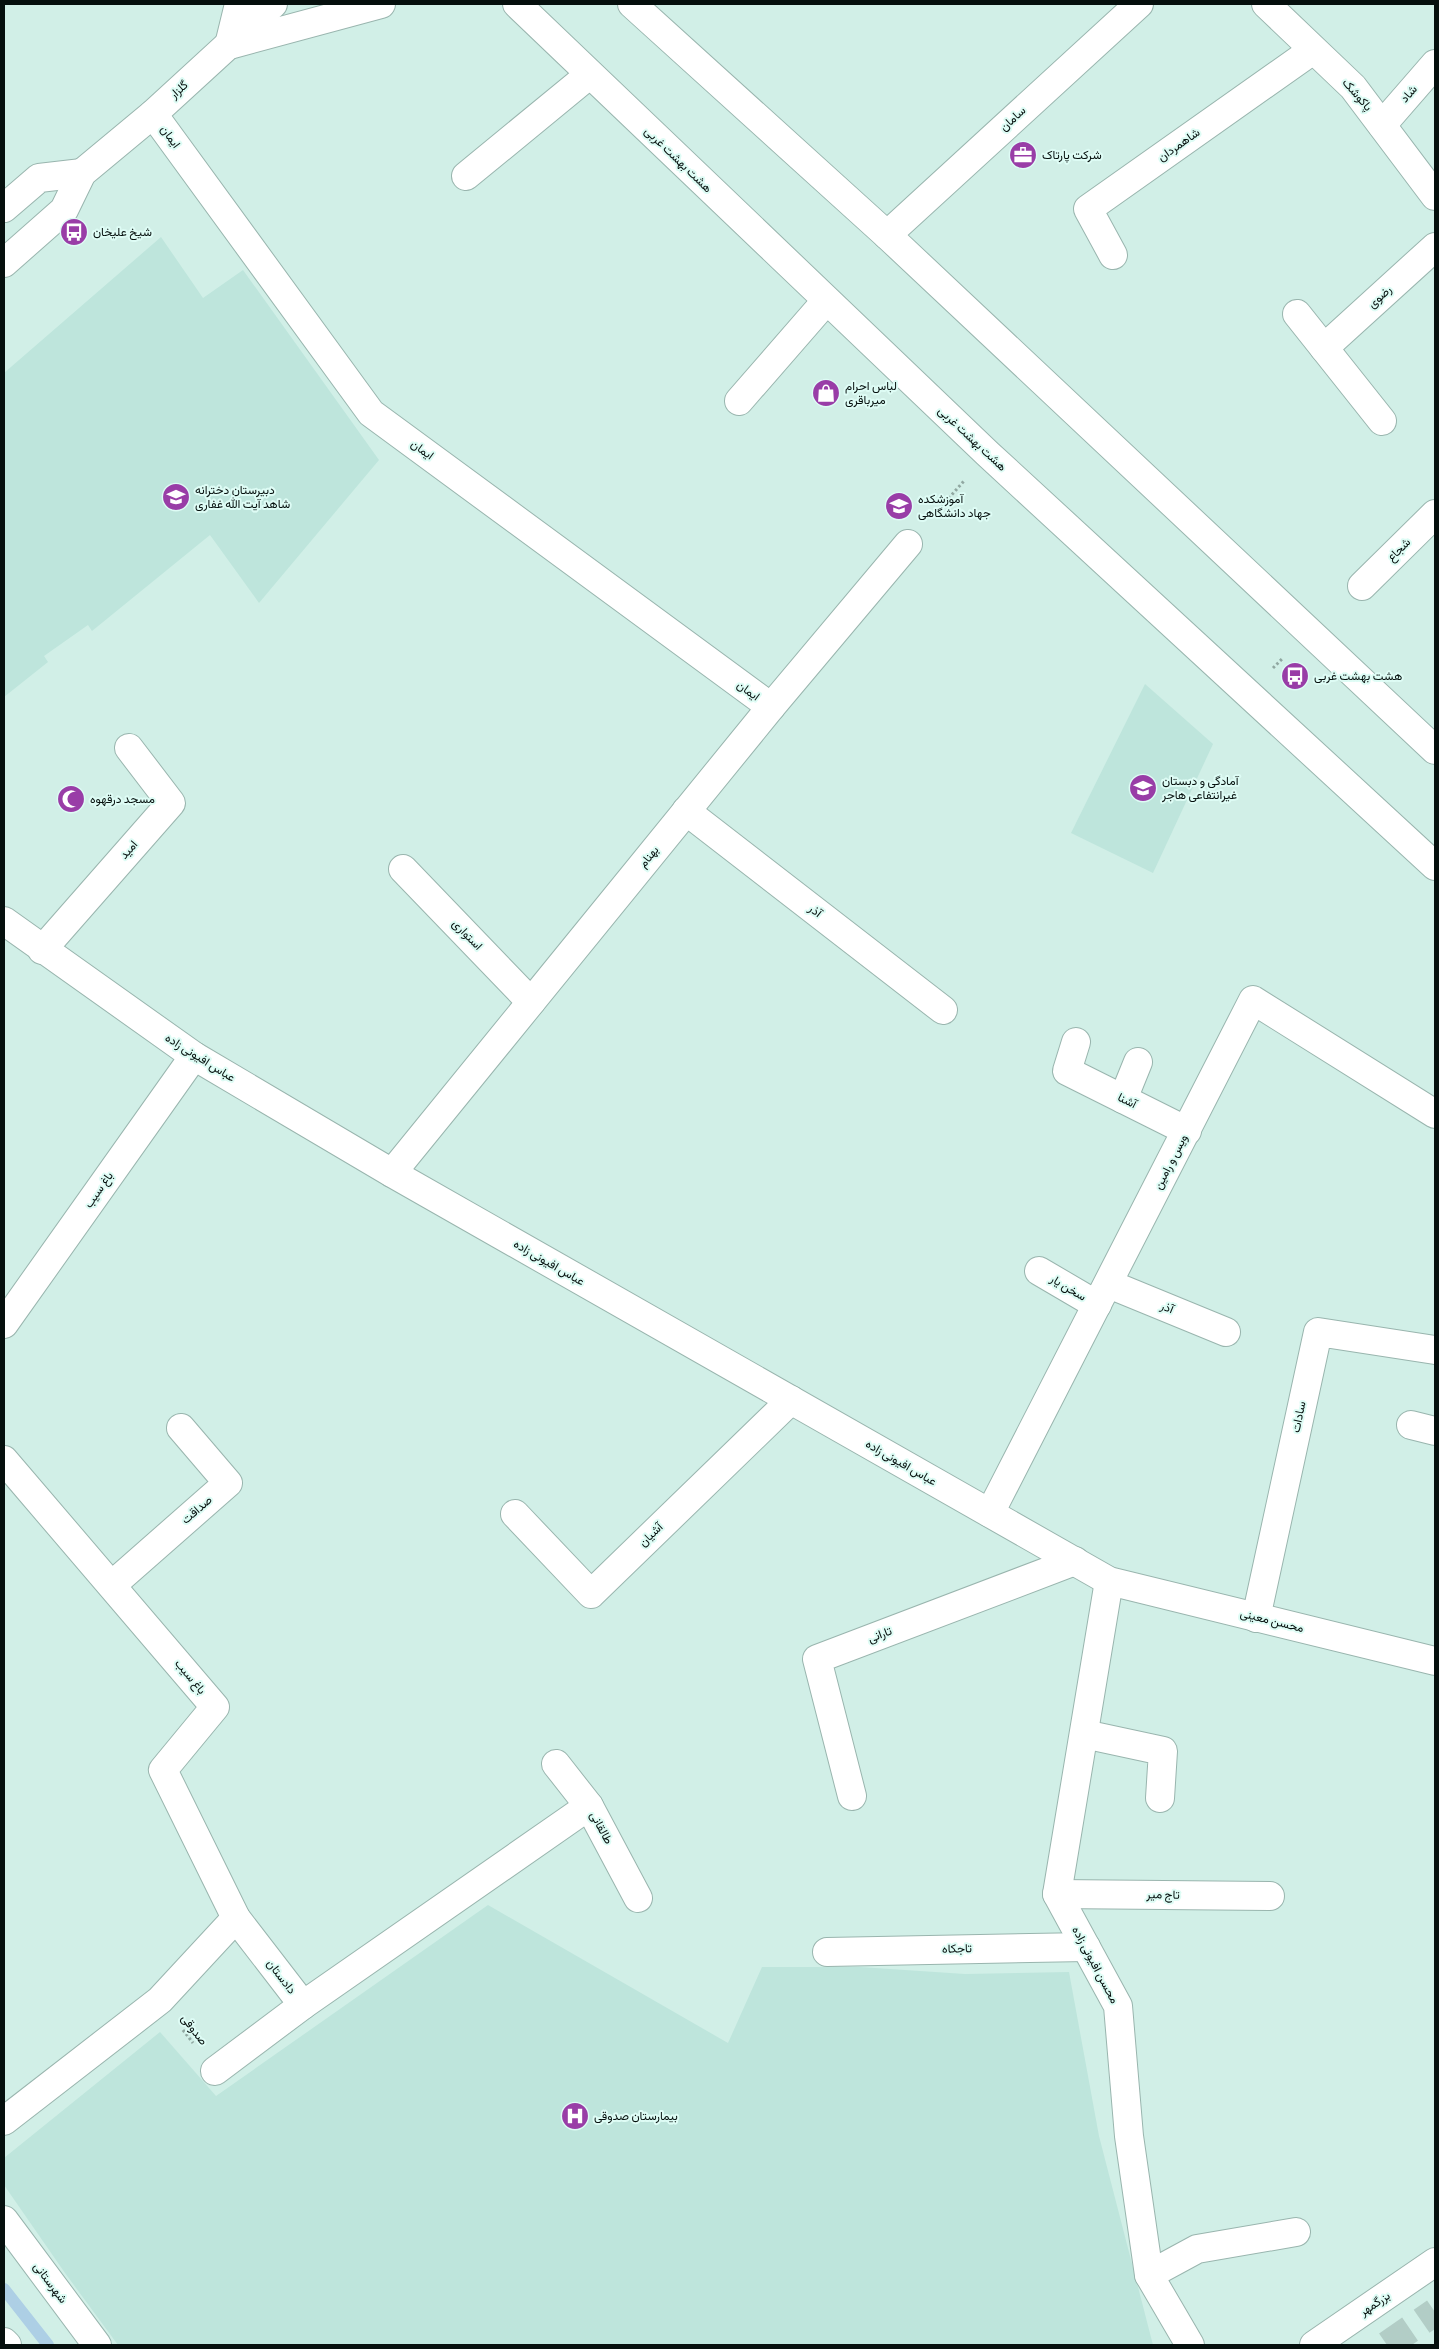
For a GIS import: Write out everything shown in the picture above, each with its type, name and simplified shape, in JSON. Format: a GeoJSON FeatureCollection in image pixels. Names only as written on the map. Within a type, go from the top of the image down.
{"type":"FeatureCollection","features":[{"type":"Feature","properties":{"kind":"street"},"geometry":{"type":"LineString","coordinates":[[229,45],[240,4]]}},
{"type":"Feature","properties":{"kind":"street","name":"گلزار"},"geometry":{"type":"LineString","coordinates":[[4,263],[64,210],[82,173],[153,114],[273,4]]}},
{"type":"Feature","properties":{"kind":"street"},"geometry":{"type":"LineString","coordinates":[[229,45],[381,4]]}},
{"type":"Feature","properties":{"kind":"street","name":"هشت بهشت غربی"},"geometry":{"type":"LineString","coordinates":[[517,4],[589,75],[988,454],[1435,866]]}},
{"type":"Feature","properties":{"kind":"street"},"geometry":{"type":"LineString","coordinates":[[632,4],[887,235],[1435,750]]}},
{"type":"Feature","properties":{"kind":"street","name":"سامان"},"geometry":{"type":"LineString","coordinates":[[887,235],[1140,4]]}},
{"type":"Feature","properties":{"kind":"street","name":"پاکوشک"},"geometry":{"type":"LineString","coordinates":[[1266,4],[1353,87],[1435,196]]}},
{"type":"Feature","properties":{"kind":"street","name":"شاهمردان"},"geometry":{"type":"LineString","coordinates":[[1113,255],[1088,209],[1313,50]]}},
{"type":"Feature","properties":{"kind":"street","name":"شاد"},"geometry":{"type":"LineString","coordinates":[[1382,125],[1435,64]]}},
{"type":"Feature","properties":{"kind":"street"},"geometry":{"type":"LineString","coordinates":[[466,176],[589,75]]}},
{"type":"Feature","properties":{"kind":"street","name":"ایمان"},"geometry":{"type":"LineString","coordinates":[[153,114],[371,413],[771,707]]}},
{"type":"Feature","properties":{"kind":"street"},"geometry":{"type":"LineString","coordinates":[[4,208],[40,178],[82,173]]}},
{"type":"Feature","properties":{"kind":"street","name":"رضوی"},"geometry":{"type":"LineString","coordinates":[[1324,348],[1435,247]]}},
{"type":"Feature","properties":{"kind":"street"},"geometry":{"type":"LineString","coordinates":[[739,401],[826,301]]}},
{"type":"Feature","properties":{"kind":"street"},"geometry":{"type":"LineString","coordinates":[[1297,314],[1382,421]]}},
{"type":"Feature","properties":{"kind":"street","name":"شجاع"},"geometry":{"type":"LineString","coordinates":[[1362,586],[1435,514]]}},
{"type":"Feature","properties":{"kind":"street","name":"بهنام"},"geometry":{"type":"LineString","coordinates":[[392,1173],[771,707],[908,544]]}},
{"type":"Feature","properties":{"kind":"street","name":"امید"},"geometry":{"type":"LineString","coordinates":[[42,950],[170,803],[128,748]]}},
{"type":"Feature","properties":{"kind":"street","name":"آذر"},"geometry":{"type":"LineString","coordinates":[[686,811],[943,1010]]}},
{"type":"Feature","properties":{"kind":"street","name":"استواری"},"geometry":{"type":"LineString","coordinates":[[403,869],[531,1002]]}},
{"type":"Feature","properties":{"kind":"street","name":"عباس افیونی زاده"},"geometry":{"type":"LineString","coordinates":[[4,921],[42,950],[194,1056],[392,1173],[1109,1581]]}},
{"type":"Feature","properties":{"kind":"street","name":"ویس و رامین"},"geometry":{"type":"LineString","coordinates":[[990,1513],[1253,1000],[1435,1114]]}},
{"type":"Feature","properties":{"kind":"street","name":"آشنا"},"geometry":{"type":"LineString","coordinates":[[1076,1042],[1066,1071],[1187,1131]]}},
{"type":"Feature","properties":{"kind":"street","name":"باغ سیب"},"geometry":{"type":"LineString","coordinates":[[4,1324],[194,1056]]}},
{"type":"Feature","properties":{"kind":"street"},"geometry":{"type":"LineString","coordinates":[[1123,1099],[1138,1062]]}},
{"type":"Feature","properties":{"kind":"street","name":"سخن یار"},"geometry":{"type":"LineString","coordinates":[[1039,1271],[1103,1294]]}},
{"type":"Feature","properties":{"kind":"street","name":"آذر"},"geometry":{"type":"LineString","coordinates":[[1103,1294],[1226,1332]]}},
{"type":"Feature","properties":{"kind":"street","name":"سادات"},"geometry":{"type":"LineString","coordinates":[[1256,1618],[1318,1332],[1435,1350]]}},
{"type":"Feature","properties":{"kind":"street","name":"آشیان"},"geometry":{"type":"LineString","coordinates":[[515,1514],[591,1594],[791,1400]]}},
{"type":"Feature","properties":{"kind":"street","name":"صداقت"},"geometry":{"type":"LineString","coordinates":[[112,1585],[228,1483],[181,1428]]}},
{"type":"Feature","properties":{"kind":"street","name":"باغ سیب"},"geometry":{"type":"LineString","coordinates":[[4,1460],[216,1707],[163,1770],[236,1918]]}},
{"type":"Feature","properties":{"kind":"street","name":"تارانی"},"geometry":{"type":"LineString","coordinates":[[852,1796],[816,1660],[1075,1561]]}},
{"type":"Feature","properties":{"kind":"street"},"geometry":{"type":"LineString","coordinates":[[1057,1894],[1109,1581]]}},
{"type":"Feature","properties":{"kind":"street","name":"محسن معینی"},"geometry":{"type":"LineString","coordinates":[[1109,1581],[1435,1661]]}},
{"type":"Feature","properties":{"kind":"street"},"geometry":{"type":"LineString","coordinates":[[1084,1734],[1163,1751],[1160,1798]]}},
{"type":"Feature","properties":{"kind":"street","name":"طالقانی"},"geometry":{"type":"LineString","coordinates":[[556,1764],[589,1806],[638,1898]]}},
{"type":"Feature","properties":{"kind":"street","name":"دادستان"},"geometry":{"type":"LineString","coordinates":[[236,1918],[303,2005],[589,1806]]}},
{"type":"Feature","properties":{"kind":"street","name":"تاج میر"},"geometry":{"type":"LineString","coordinates":[[1057,1894],[1270,1896]]}},
{"type":"Feature","properties":{"kind":"street","name":"محسن افیونی زاده"},"geometry":{"type":"LineString","coordinates":[[1057,1894],[1118,2006],[1130,2136],[1149,2275],[1190,2345]]}},
{"type":"Feature","properties":{"kind":"street"},"geometry":{"type":"LineString","coordinates":[[4,2122],[160,2000],[236,1918]]}},
{"type":"Feature","properties":{"kind":"street","name":"تاجکاه"},"geometry":{"type":"LineString","coordinates":[[827,1952],[1086,1947]]}},
{"type":"Feature","properties":{"kind":"street"},"geometry":{"type":"LineString","coordinates":[[215,2071],[303,2005]]}},
{"type":"Feature","properties":{"kind":"street","name":"شهرستانی"},"geometry":{"type":"LineString","coordinates":[[4,2220],[97,2345]]}},
{"type":"Feature","properties":{"kind":"street"},"geometry":{"type":"LineString","coordinates":[[1149,2275],[1198,2249],[1296,2232]]}},
{"type":"Feature","properties":{"kind":"street","name":"بزرگمهر"},"geometry":{"type":"LineString","coordinates":[[1314,2345],[1435,2262]]}},
{"type":"Feature","properties":{"kind":"path"},"geometry":{"type":"LineString","coordinates":[[908,544],[988,454]]}},
{"type":"Feature","properties":{"kind":"path"},"geometry":{"type":"LineString","coordinates":[[1248,693],[1309,632]]}},
{"type":"Feature","properties":{"kind":"path","name":"صدوقی"},"geometry":{"type":"LineString","coordinates":[[160,2000],[215,2071]]}},
{"type":"Feature","properties":{"kind":"shaded area","name":"دبیرستان دخترانه شاهد آیت الله غفاری"},"geometry":{"type":"Polygon","coordinates":[[[161,237],[203,298],[243,270],[379,460],[259,603],[210,535],[92,631],[88,625],[44,656],[48,662],[4,697],[4,373],[161,237]]]}},
{"type":"Feature","properties":{"kind":"shaded area","name":"آمادگی و دبستان غیرانتفاعی هاجر"},"geometry":{"type":"Polygon","coordinates":[[[1145,684],[1213,744],[1153,873],[1071,833],[1145,684]]]}},
{"type":"Feature","properties":{"kind":"shaded area","name":"بیمارستان صدوقی"},"geometry":{"type":"Polygon","coordinates":[[[488,1905],[728,2043],[762,1967],[860,1967],[965,1974],[1069,1972],[1099,2136],[1153,2345],[118,2345],[4,2185],[4,2158],[160,2032],[216,2096],[488,1905]]]}},
{"type":"Feature","properties":{"kind":"waterway"},"geometry":{"type":"LineString","coordinates":[[4,2289],[48,2345]]}},
{"type":"Feature","properties":{"kind":"tunnel"},"geometry":{"type":"LineString","coordinates":[[1387,2345],[1435,2312]]}},
{"type":"Feature","properties":{"kind":"place","name":"شرکت پارتاک"},"geometry":{"type":"Point","coordinates":[1023,155]}},
{"type":"Feature","properties":{"kind":"place","name":"شیخ علیخان"},"geometry":{"type":"Point","coordinates":[74,232]}},
{"type":"Feature","properties":{"kind":"place","name":"لباس احرام میرباقری"},"geometry":{"type":"Point","coordinates":[826,393]}},
{"type":"Feature","properties":{"kind":"place","name":"دبیرستان دخترانه شاهد آیت الله غفاری"},"geometry":{"type":"Point","coordinates":[176,497]}},
{"type":"Feature","properties":{"kind":"place","name":"آموزشکده جهاد دانشگاهی"},"geometry":{"type":"Point","coordinates":[899,506]}},
{"type":"Feature","properties":{"kind":"place","name":"هشت بهشت غربی"},"geometry":{"type":"Point","coordinates":[1295,676]}},
{"type":"Feature","properties":{"kind":"place","name":"آمادگی و دبستان غیرانتفاعی هاجر"},"geometry":{"type":"Point","coordinates":[1143,788]}},
{"type":"Feature","properties":{"kind":"place","name":"مسجد درقهوه"},"geometry":{"type":"Point","coordinates":[71,799]}},
{"type":"Feature","properties":{"kind":"place","name":"بیمارستان صدوقی"},"geometry":{"type":"Point","coordinates":[575,2116]}}]}
